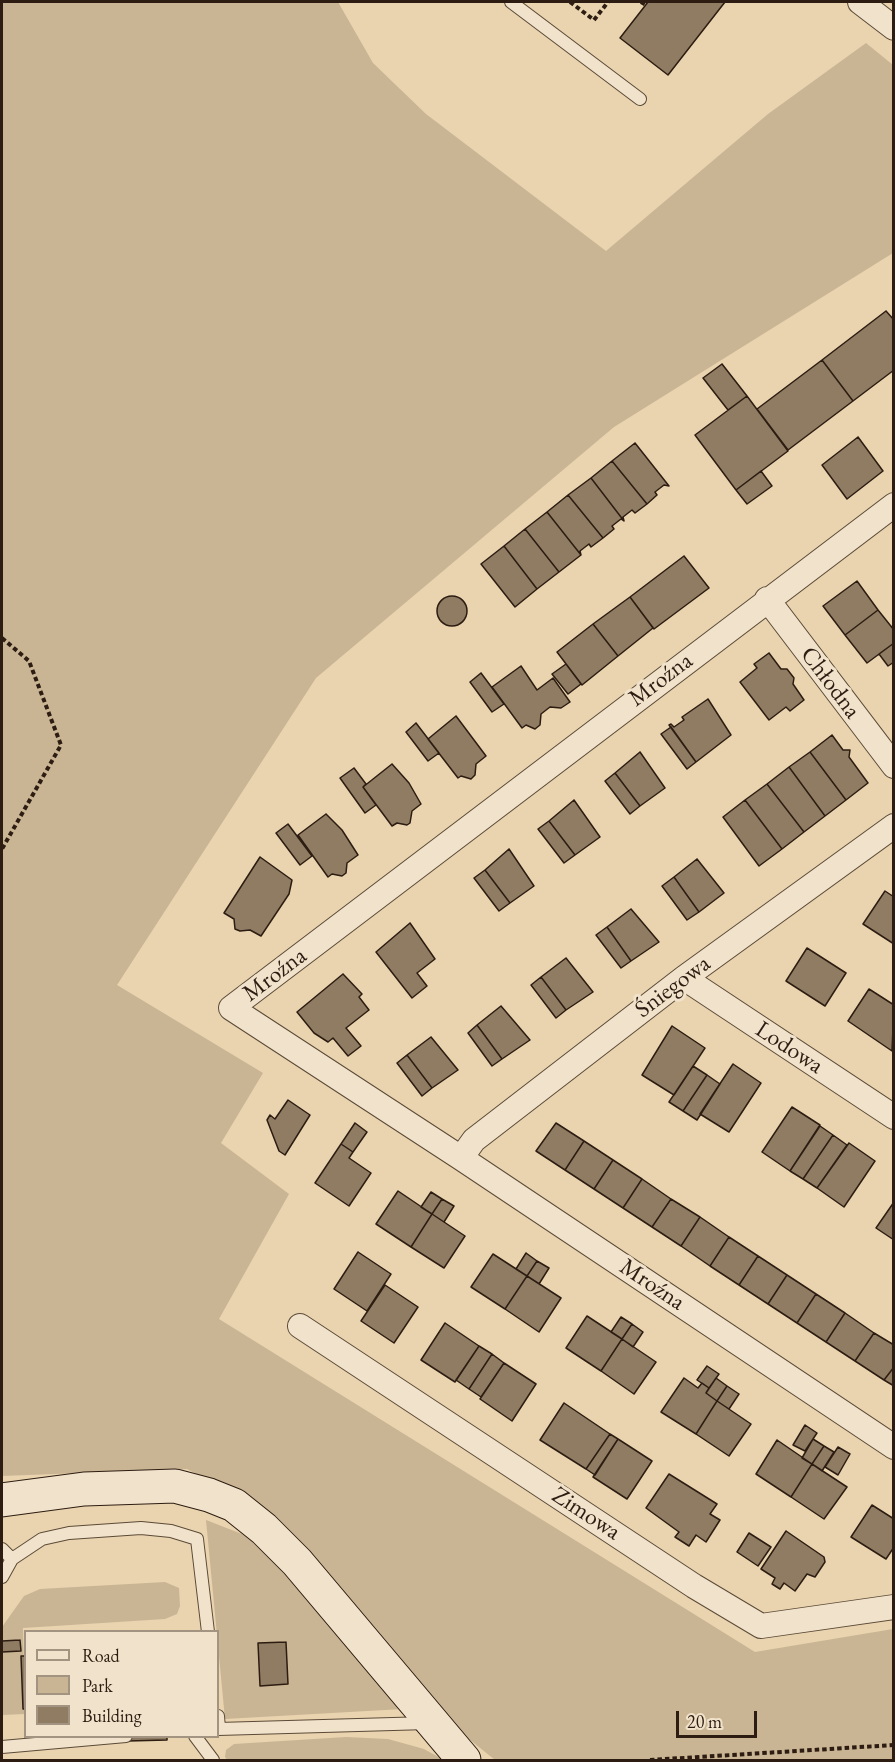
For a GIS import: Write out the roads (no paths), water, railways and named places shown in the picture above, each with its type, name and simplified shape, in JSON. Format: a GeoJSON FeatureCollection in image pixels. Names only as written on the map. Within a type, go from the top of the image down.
{"type":"FeatureCollection","features":[{"type":"Feature","properties":{"kind":"street"},"geometry":{"type":"LineString","coordinates":[[860,2],[894,28]]}},
{"type":"Feature","properties":{"kind":"street","name":"Mroźna"},"geometry":{"type":"LineString","coordinates":[[894,505],[767,599],[231,1008],[461,1158],[894,1447]]}},
{"type":"Feature","properties":{"kind":"street","name":"Chłodna"},"geometry":{"type":"LineString","coordinates":[[767,599],[894,766]]}},
{"type":"Feature","properties":{"kind":"street","name":"Śniegowa"},"geometry":{"type":"LineString","coordinates":[[461,1158],[474,1140],[684,978],[894,826]]}},
{"type":"Feature","properties":{"kind":"street","name":"Lodowa"},"geometry":{"type":"LineString","coordinates":[[684,978],[894,1117]]}},
{"type":"Feature","properties":{"kind":"street","name":"Zimowa"},"geometry":{"type":"LineString","coordinates":[[300,1326],[694,1586],[761,1626],[894,1607]]}},
{"type":"Feature","properties":{"kind":"street"},"geometry":{"type":"LineString","coordinates":[[2,1500],[84,1489],[175,1485],[234,1505],[264,1529],[297,1562],[464,1761]]}},
{"type":"Feature","properties":{"kind":"lane"},"geometry":{"type":"LineString","coordinates":[[512,2],[640,99]]}},
{"type":"Feature","properties":{"kind":"lane"},"geometry":{"type":"LineString","coordinates":[[2,1577],[12,1559],[42,1539],[69,1533],[141,1528],[171,1531],[197,1539],[208,1630]]}},
{"type":"Feature","properties":{"kind":"lane"},"geometry":{"type":"LineString","coordinates":[[2,1549],[12,1559]]}},
{"type":"Feature","properties":{"kind":"lane"},"geometry":{"type":"LineString","coordinates":[[219,1729],[432,1723]]}},
{"type":"Feature","properties":{"kind":"lane"},"geometry":{"type":"LineString","coordinates":[[2,1747],[114,1738]]}},
{"type":"Feature","properties":{"kind":"lane"},"geometry":{"type":"LineString","coordinates":[[196,1738],[213,1761]]}}]}
